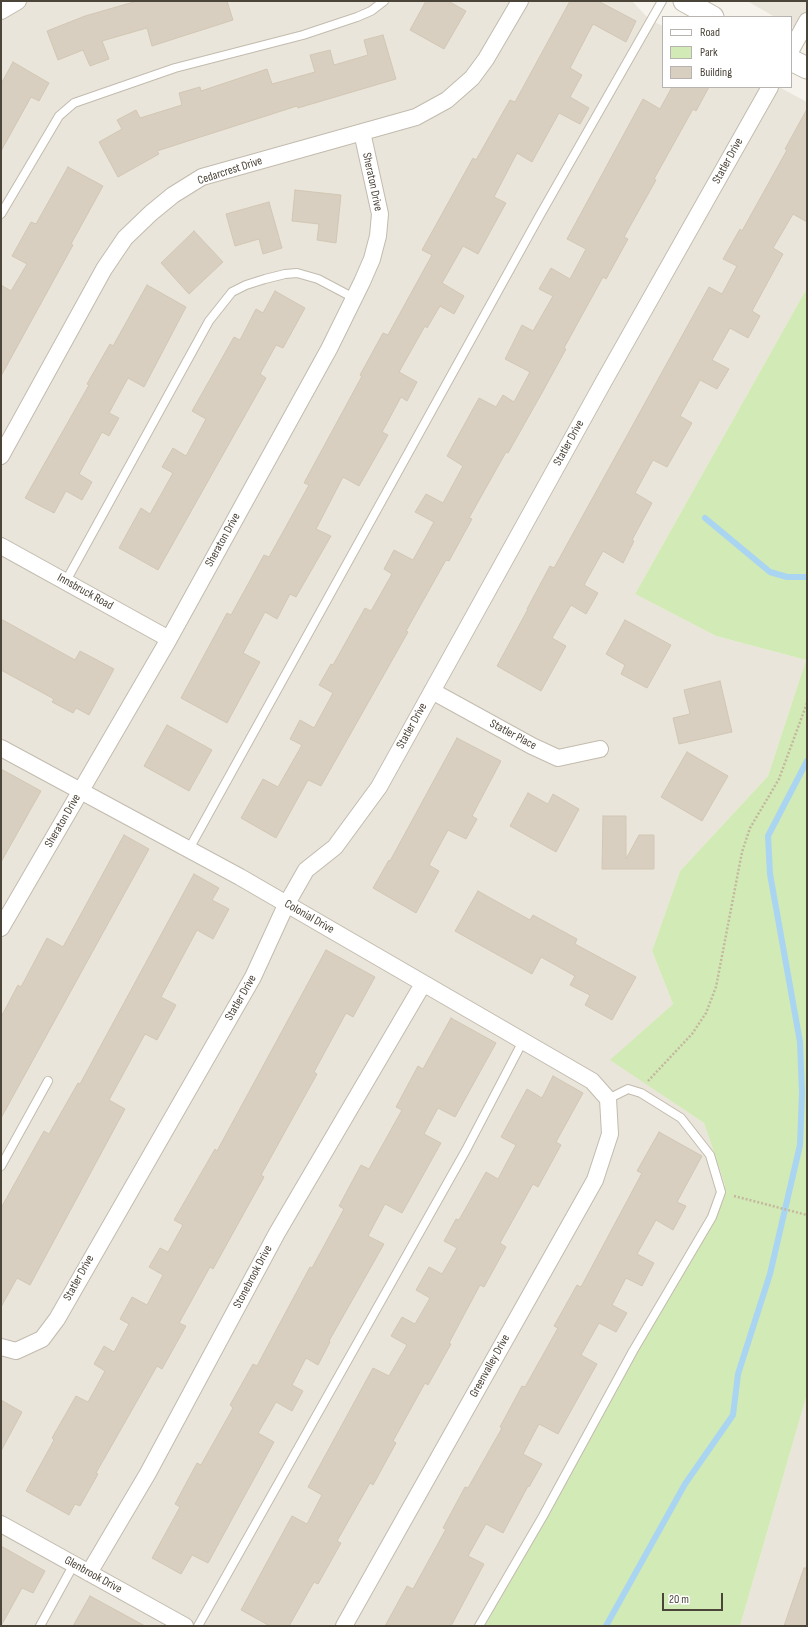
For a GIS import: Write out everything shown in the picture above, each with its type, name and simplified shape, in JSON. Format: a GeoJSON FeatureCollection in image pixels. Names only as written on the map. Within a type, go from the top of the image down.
{"type":"FeatureCollection","features":[{"type":"Feature","properties":{"kind":"street"},"geometry":{"type":"LineString","coordinates":[[1,10],[18,1]]}},
{"type":"Feature","properties":{"kind":"street","name":"Cedarcrest Drive"},"geometry":{"type":"LineString","coordinates":[[1,456],[104,269],[125,238],[151,213],[173,195],[202,177],[416,117],[447,100],[472,78],[481,66],[520,1]]}},
{"type":"Feature","properties":{"kind":"street"},"geometry":{"type":"LineString","coordinates":[[684,1],[711,16]]}},
{"type":"Feature","properties":{"kind":"street"},"geometry":{"type":"LineString","coordinates":[[792,48],[807,21]]}},
{"type":"Feature","properties":{"kind":"street"},"geometry":{"type":"LineString","coordinates":[[792,60],[807,68]]}},
{"type":"Feature","properties":{"kind":"street","name":"Statler Drive"},"geometry":{"type":"LineString","coordinates":[[1,1347],[16,1351],[42,1339],[57,1319],[253,977],[286,905],[306,870],[335,847],[379,787],[604,381],[769,88]]}},
{"type":"Feature","properties":{"kind":"street","name":"Sheraton Drive"},"geometry":{"type":"LineString","coordinates":[[1,928],[169,639],[329,349],[372,259],[378,236],[380,214],[362,132]]}},
{"type":"Feature","properties":{"kind":"street","name":"Innsbruck Road"},"geometry":{"type":"LineString","coordinates":[[1,546],[169,639]]}},
{"type":"Feature","properties":{"kind":"street","name":"Statler Place"},"geometry":{"type":"LineString","coordinates":[[432,691],[532,746],[558,758],[600,749]]}},
{"type":"Feature","properties":{"kind":"street","name":"Colonial Drive"},"geometry":{"type":"LineString","coordinates":[[1,748],[189,849],[523,1041],[592,1081],[608,1099]]}},
{"type":"Feature","properties":{"kind":"street","name":"Stonebrook Drive"},"geometry":{"type":"LineString","coordinates":[[89,1573],[148,1473],[277,1233],[423,984]]}},
{"type":"Feature","properties":{"kind":"street","name":"Greenvalley Drive"},"geometry":{"type":"LineString","coordinates":[[344,1626],[595,1180],[610,1134],[608,1099]]}},
{"type":"Feature","properties":{"kind":"street","name":"Glenbrook Drive"},"geometry":{"type":"LineString","coordinates":[[1,1524],[185,1626]]}},
{"type":"Feature","properties":{"kind":"lane"},"geometry":{"type":"LineString","coordinates":[[1,214],[59,116],[74,103],[175,68],[303,35],[357,17],[371,11],[384,1]]}},
{"type":"Feature","properties":{"kind":"lane"},"geometry":{"type":"LineString","coordinates":[[189,849],[540,215],[662,1]]}},
{"type":"Feature","properties":{"kind":"lane"},"geometry":{"type":"LineString","coordinates":[[66,582],[209,321],[232,292],[246,285],[265,279],[284,274],[297,273],[318,280],[354,298]]}},
{"type":"Feature","properties":{"kind":"lane"},"geometry":{"type":"LineString","coordinates":[[198,1626],[463,1157],[523,1041]]}},
{"type":"Feature","properties":{"kind":"lane"},"geometry":{"type":"LineString","coordinates":[[1,1166],[48,1082]]}},
{"type":"Feature","properties":{"kind":"lane"},"geometry":{"type":"LineString","coordinates":[[479,1626],[544,1516],[633,1351],[712,1217],[721,1192],[710,1155],[681,1118],[638,1092],[628,1089],[608,1099]]}},
{"type":"Feature","properties":{"kind":"lane"},"geometry":{"type":"LineString","coordinates":[[40,1626],[74,1564]]}},
{"type":"Feature","properties":{"kind":"path"},"geometry":{"type":"LineString","coordinates":[[638,1092],[692,1034],[706,1013],[716,987],[742,852],[750,828],[779,779],[807,703]]}},
{"type":"Feature","properties":{"kind":"path"},"geometry":{"type":"LineString","coordinates":[[730,1195],[774,1206],[798,1214],[807,1215]]}},
{"type":"Feature","properties":{"kind":"shaded area"},"geometry":{"type":"Polygon","coordinates":[[[1,1],[632,1],[650,20],[662,26],[662,88],[781,88],[807,102],[807,288],[635,594],[716,636],[806,660],[768,776],[680,871],[652,951],[673,1004],[611,1060],[704,1123],[725,1185],[485,1626],[1,1626],[1,1]]]}},
{"type":"Feature","properties":{"kind":"shaded area"},"geometry":{"type":"Polygon","coordinates":[[[747,1],[807,1],[807,35],[792,27],[792,16],[773,16],[747,1]]]}},
{"type":"Feature","properties":{"kind":"shaded area"},"geometry":{"type":"Polygon","coordinates":[[[807,1394],[807,1626],[740,1626],[807,1394]]]}},
{"type":"Feature","properties":{"kind":"green space"},"geometry":{"type":"Polygon","coordinates":[[[807,288],[807,1394],[740,1626],[485,1626],[725,1185],[704,1123],[610,1060],[673,1004],[652,951],[680,871],[768,776],[806,660],[716,636],[635,594],[807,288]]]}},
{"type":"Feature","properties":{"kind":"building"},"geometry":{"type":"Polygon","coordinates":[[[137,1],[227,1],[233,20],[152,46],[147,28],[102,41],[109,59],[90,66],[83,50],[58,60],[47,31],[85,16],[137,1]]]}},
{"type":"Feature","properties":{"kind":"building"},"geometry":{"type":"Polygon","coordinates":[[[426,1],[448,1],[466,11],[444,49],[410,30],[426,1]]]}},
{"type":"Feature","properties":{"kind":"building"},"geometry":{"type":"Polygon","coordinates":[[[570,1],[598,1],[636,21],[626,42],[593,24],[570,68],[582,75],[570,97],[589,108],[580,124],[559,113],[532,162],[517,153],[494,197],[506,203],[478,254],[463,246],[442,283],[464,296],[454,314],[440,306],[427,328],[425,326],[399,372],[417,382],[407,401],[401,397],[382,432],[388,435],[359,486],[343,477],[316,529],[331,536],[296,597],[290,594],[277,619],[265,612],[243,653],[260,662],[227,723],[181,698],[227,613],[231,615],[264,555],[269,557],[309,485],[304,483],[362,376],[360,375],[383,333],[388,335],[432,255],[422,250],[473,158],[476,160],[510,100],[515,102],[570,1]]]}},
{"type":"Feature","properties":{"kind":"building"},"geometry":{"type":"Polygon","coordinates":[[[383,35],[396,79],[298,108],[297,106],[157,151],[159,154],[118,177],[99,142],[122,129],[117,120],[136,110],[140,118],[182,105],[179,93],[200,87],[201,91],[267,69],[272,84],[315,72],[310,55],[330,50],[334,65],[368,55],[364,40],[383,35]]]}},
{"type":"Feature","properties":{"kind":"building"},"geometry":{"type":"Polygon","coordinates":[[[13,62],[49,83],[39,101],[31,97],[1,151],[1,84],[13,62]]]}},
{"type":"Feature","properties":{"kind":"building"},"geometry":{"type":"Polygon","coordinates":[[[671,88],[708,88],[696,111],[693,109],[654,179],[656,180],[624,237],[628,239],[606,279],[603,277],[564,348],[566,349],[543,391],[508,453],[506,452],[469,518],[472,519],[449,561],[446,560],[406,631],[408,632],[321,786],[308,780],[276,838],[241,818],[263,779],[278,787],[302,745],[290,739],[300,720],[314,728],[333,693],[319,685],[331,664],[333,665],[365,608],[371,611],[392,574],[384,569],[394,550],[413,560],[434,522],[415,512],[426,494],[443,503],[463,466],[447,456],[479,398],[496,407],[503,395],[514,402],[530,372],[505,359],[522,325],[533,331],[553,296],[539,289],[551,268],[570,279],[586,249],[567,239],[643,99],[660,109],[671,88]]]}},
{"type":"Feature","properties":{"kind":"building"},"geometry":{"type":"Polygon","coordinates":[[[807,109],[807,222],[793,214],[773,248],[783,254],[752,311],[760,316],[748,338],[730,328],[712,360],[729,369],[717,389],[700,380],[680,416],[692,423],[667,467],[653,460],[635,493],[652,503],[632,540],[634,541],[623,563],[603,551],[584,585],[598,593],[586,614],[571,605],[552,638],[566,646],[541,691],[497,666],[550,566],[554,568],[709,287],[722,294],[737,266],[723,259],[740,229],[742,231],[787,150],[785,149],[807,109]]]}},
{"type":"Feature","properties":{"kind":"building"},"geometry":{"type":"Polygon","coordinates":[[[68,167],[103,186],[71,244],[73,245],[1,376],[1,285],[11,291],[27,264],[12,256],[31,222],[36,224],[68,167]]]}},
{"type":"Feature","properties":{"kind":"building"},"geometry":{"type":"Polygon","coordinates":[[[295,190],[341,195],[336,243],[317,240],[319,224],[292,221],[295,190]]]}},
{"type":"Feature","properties":{"kind":"building"},"geometry":{"type":"Polygon","coordinates":[[[269,202],[282,248],[263,254],[259,239],[235,246],[226,214],[269,202]]]}},
{"type":"Feature","properties":{"kind":"building"},"geometry":{"type":"Polygon","coordinates":[[[194,231],[223,262],[189,294],[161,263],[194,231]]]}},
{"type":"Feature","properties":{"kind":"building"},"geometry":{"type":"Polygon","coordinates":[[[147,285],[186,307],[144,387],[128,378],[109,413],[119,418],[109,436],[102,432],[79,474],[92,482],[82,500],[66,491],[54,513],[25,498],[89,385],[87,384],[110,344],[113,346],[147,285]]]}},
{"type":"Feature","properties":{"kind":"building"},"geometry":{"type":"Polygon","coordinates":[[[275,291],[305,308],[283,348],[276,345],[260,374],[266,378],[158,570],[119,548],[141,508],[150,514],[173,473],[162,467],[173,448],[186,456],[206,419],[192,411],[234,337],[240,340],[256,309],[263,313],[275,291]]]}},
{"type":"Feature","properties":{"kind":"building"},"geometry":{"type":"Polygon","coordinates":[[[1,619],[75,660],[80,651],[114,669],[89,715],[76,708],[73,713],[52,702],[54,699],[1,670],[1,619]]]}},
{"type":"Feature","properties":{"kind":"building"},"geometry":{"type":"Polygon","coordinates":[[[625,620],[671,645],[647,688],[621,674],[625,665],[606,654],[625,620]]]}},
{"type":"Feature","properties":{"kind":"building"},"geometry":{"type":"Polygon","coordinates":[[[720,681],[732,732],[679,744],[673,718],[690,714],[684,690],[720,681]]]}},
{"type":"Feature","properties":{"kind":"building"},"geometry":{"type":"Polygon","coordinates":[[[167,725],[212,750],[189,791],[144,766],[167,725]]]}},
{"type":"Feature","properties":{"kind":"building"},"geometry":{"type":"Polygon","coordinates":[[[457,738],[501,761],[472,816],[477,819],[466,839],[448,830],[429,865],[439,871],[416,913],[373,888],[389,860],[390,861],[457,738]]]}},
{"type":"Feature","properties":{"kind":"building"},"geometry":{"type":"Polygon","coordinates":[[[687,752],[728,776],[702,821],[661,797],[687,752]]]}},
{"type":"Feature","properties":{"kind":"building"},"geometry":{"type":"Polygon","coordinates":[[[1,769],[41,791],[1,862],[1,769]]]}},
{"type":"Feature","properties":{"kind":"building"},"geometry":{"type":"Polygon","coordinates":[[[528,793],[548,804],[553,794],[579,809],[556,852],[510,826],[528,793]]]}},
{"type":"Feature","properties":{"kind":"building"},"geometry":{"type":"Polygon","coordinates":[[[603,816],[626,816],[626,859],[639,835],[654,835],[654,869],[602,869],[603,816]]]}},
{"type":"Feature","properties":{"kind":"building"},"geometry":{"type":"Polygon","coordinates":[[[124,835],[149,849],[1,1118],[1,1017],[18,985],[21,987],[47,938],[63,947],[124,835]]]}},
{"type":"Feature","properties":{"kind":"building"},"geometry":{"type":"Polygon","coordinates":[[[194,874],[219,888],[212,900],[229,909],[213,939],[197,930],[161,997],[176,1005],[157,1040],[145,1034],[109,1100],[125,1109],[30,1285],[17,1278],[1,1307],[1,1208],[44,1131],[49,1134],[78,1083],[80,1084],[194,874]]]}},
{"type":"Feature","properties":{"kind":"building"},"geometry":{"type":"Polygon","coordinates":[[[478,891],[530,920],[533,915],[577,939],[575,944],[636,977],[612,1020],[585,1005],[590,995],[570,985],[575,976],[541,957],[532,974],[455,931],[478,891]]]}},
{"type":"Feature","properties":{"kind":"building"},"geometry":{"type":"Polygon","coordinates":[[[326,950],[375,977],[353,1017],[346,1013],[314,1072],[317,1074],[261,1175],[264,1177],[213,1269],[210,1267],[179,1323],[186,1326],[162,1369],[157,1366],[96,1473],[98,1474],[80,1506],[75,1504],[69,1515],[26,1491],[54,1440],[52,1438],[76,1396],[88,1402],[105,1371],[94,1364],[104,1346],[114,1352],[129,1324],[120,1319],[132,1297],[147,1305],[163,1275],[149,1267],[160,1248],[168,1252],[183,1225],[174,1220],[215,1149],[217,1151],[326,950]]]}},
{"type":"Feature","properties":{"kind":"building"},"geometry":{"type":"Polygon","coordinates":[[[451,1018],[496,1043],[455,1117],[438,1108],[424,1134],[441,1143],[402,1213],[385,1204],[368,1236],[384,1244],[329,1341],[330,1342],[318,1365],[306,1358],[292,1385],[303,1391],[292,1411],[276,1402],[258,1433],[274,1442],[208,1563],[192,1555],[181,1574],[152,1558],[180,1507],[175,1504],[197,1463],[201,1465],[233,1408],[230,1405],[253,1364],[257,1366],[310,1267],[312,1268],[344,1209],[339,1206],[361,1165],[369,1169],[402,1110],[396,1107],[418,1066],[423,1069],[451,1018]]]}},
{"type":"Feature","properties":{"kind":"building"},"geometry":{"type":"Polygon","coordinates":[[[553,1076],[583,1093],[556,1142],[561,1145],[538,1187],[533,1184],[500,1243],[506,1247],[484,1287],[480,1285],[449,1343],[451,1344],[428,1385],[425,1383],[393,1441],[396,1443],[373,1485],[370,1483],[337,1541],[341,1543],[318,1584],[314,1582],[289,1626],[270,1626],[241,1610],[292,1516],[307,1524],[322,1495],[308,1487],[373,1368],[389,1376],[407,1345],[391,1336],[402,1317],[415,1324],[430,1298],[416,1290],[429,1267],[442,1274],[457,1248],[444,1241],[456,1219],[459,1220],[486,1172],[498,1179],[516,1145],[501,1137],[527,1089],[542,1098],[553,1076]]]}},
{"type":"Feature","properties":{"kind":"building"},"geometry":{"type":"Polygon","coordinates":[[[659,1132],[702,1156],[677,1202],[686,1206],[673,1230],[656,1220],[637,1254],[654,1263],[642,1286],[626,1278],[612,1305],[627,1313],[616,1332],[599,1323],[581,1355],[597,1364],[558,1434],[539,1424],[523,1454],[542,1464],[529,1487],[528,1486],[503,1533],[486,1524],[468,1556],[484,1564],[451,1626],[385,1626],[407,1586],[413,1589],[446,1529],[443,1528],[465,1487],[468,1488],[502,1428],[500,1427],[522,1386],[525,1387],[558,1328],[554,1326],[577,1285],[581,1287],[642,1173],[637,1171],[659,1132]]]}},
{"type":"Feature","properties":{"kind":"building"},"geometry":{"type":"Polygon","coordinates":[[[1,1400],[22,1412],[1,1451],[1,1400]]]}},
{"type":"Feature","properties":{"kind":"building"},"geometry":{"type":"Polygon","coordinates":[[[1,1546],[45,1571],[33,1593],[22,1588],[1,1626],[1,1546]]]}},
{"type":"Feature","properties":{"kind":"building"},"geometry":{"type":"Polygon","coordinates":[[[804,1568],[807,1568],[807,1626],[784,1626],[804,1568]]]}},
{"type":"Feature","properties":{"kind":"building"},"geometry":{"type":"Polygon","coordinates":[[[90,1596],[145,1626],[73,1626],[90,1596]]]}},
{"type":"Feature","properties":{"kind":"waterway"},"geometry":{"type":"LineString","coordinates":[[705,518],[770,572],[787,577],[807,577]]}},
{"type":"Feature","properties":{"kind":"waterway"},"geometry":{"type":"LineString","coordinates":[[606,1626],[685,1484],[733,1415],[738,1374],[770,1274],[800,1145],[802,1093],[800,1042],[770,874],[768,836],[807,761]]}}]}
